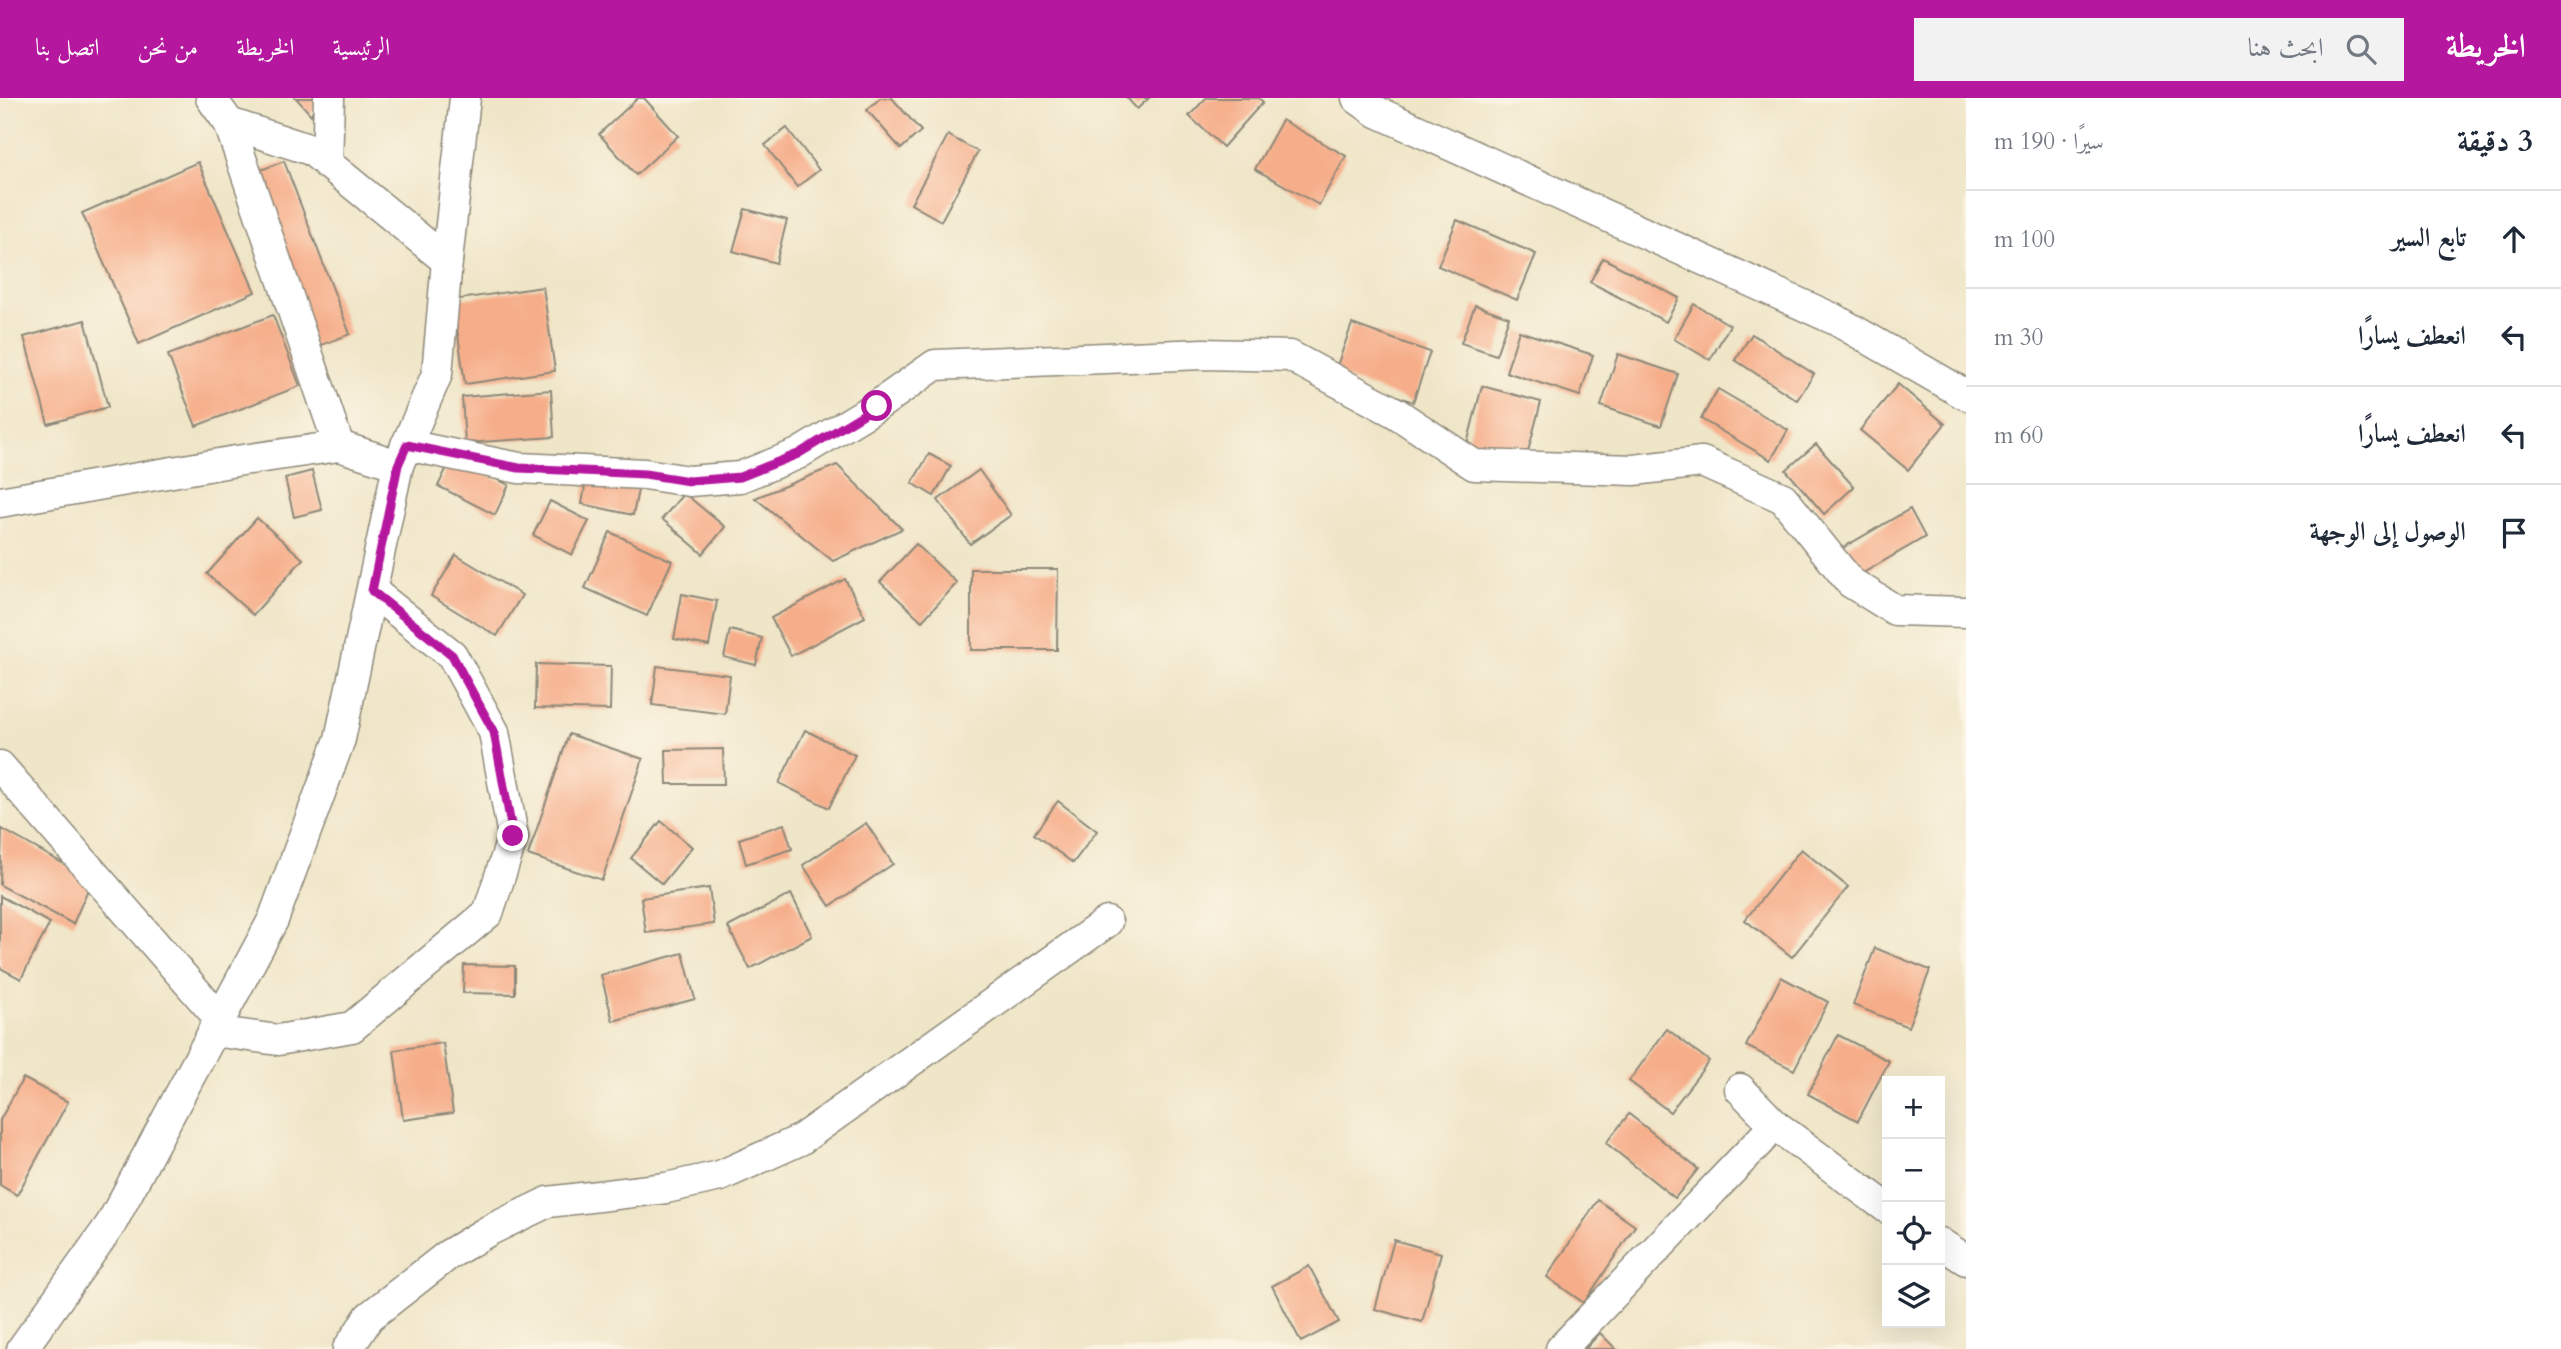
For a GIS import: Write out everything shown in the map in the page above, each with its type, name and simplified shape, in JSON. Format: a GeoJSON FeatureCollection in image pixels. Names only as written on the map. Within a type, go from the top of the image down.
{"type":"FeatureCollection","features":[{"type":"Feature","properties":{"kind":"street"},"geometry":{"type":"LineString","coordinates":[[211,98],[229,123],[339,446]]}},
{"type":"Feature","properties":{"kind":"street"},"geometry":{"type":"LineString","coordinates":[[327,164],[329,98]]}},
{"type":"Feature","properties":{"kind":"street"},"geometry":{"type":"LineString","coordinates":[[22,1349],[111,1224],[273,920],[340,739],[402,455],[437,374],[465,98]]}},
{"type":"Feature","properties":{"kind":"street"},"geometry":{"type":"LineString","coordinates":[[1357,98],[1375,111],[1836,320],[1966,395]]}},
{"type":"Feature","properties":{"kind":"street"},"geometry":{"type":"LineString","coordinates":[[229,123],[311,150],[447,261]]}},
{"type":"Feature","properties":{"kind":"street"},"geometry":{"type":"LineString","coordinates":[[0,502],[339,446],[519,468],[645,474],[689,481],[740,477],[798,454],[877,406],[935,365],[1203,354],[1290,356],[1396,412],[1474,465],[1634,470],[1702,462],[1783,498],[1850,582],[1895,610],[1966,612]]}},
{"type":"Feature","properties":{"kind":"street"},"geometry":{"type":"LineString","coordinates":[[4,780],[216,1025],[278,1040],[352,1027],[488,913],[513,836],[494,732],[452,655],[372,591]]}},
{"type":"Feature","properties":{"kind":"street"},"geometry":{"type":"LineString","coordinates":[[348,1349],[369,1317],[448,1255],[488,1231],[548,1202],[666,1188],[720,1177],[800,1140],[1107,922]]}},
{"type":"Feature","properties":{"kind":"street"},"geometry":{"type":"LineString","coordinates":[[1740,1089],[1775,1125],[1882,1204]]}},
{"type":"Feature","properties":{"kind":"street"},"geometry":{"type":"LineString","coordinates":[[1562,1349],[1775,1125]]}},
{"type":"Feature","properties":{"kind":"street"},"geometry":{"type":"LineString","coordinates":[[1945,1246],[1966,1260]]}},
{"type":"Feature","properties":{"kind":"building"},"geometry":{"type":"Polygon","coordinates":[[[296,98],[318,98],[311,115],[296,98]]]}},
{"type":"Feature","properties":{"kind":"building"},"geometry":{"type":"Polygon","coordinates":[[[638,98],[644,98],[678,136],[636,175],[599,134],[638,98]]]}},
{"type":"Feature","properties":{"kind":"building"},"geometry":{"type":"Polygon","coordinates":[[[880,98],[892,98],[921,131],[901,149],[867,110],[880,98]]]}},
{"type":"Feature","properties":{"kind":"building"},"geometry":{"type":"Polygon","coordinates":[[[1127,98],[1149,98],[1137,109],[1127,98]]]}},
{"type":"Feature","properties":{"kind":"building"},"geometry":{"type":"Polygon","coordinates":[[[1206,98],[1259,98],[1263,102],[1223,147],[1189,116],[1206,98]]]}},
{"type":"Feature","properties":{"kind":"building"},"geometry":{"type":"Polygon","coordinates":[[[1282,120],[1346,156],[1319,205],[1255,169],[1282,120]]]}},
{"type":"Feature","properties":{"kind":"building"},"geometry":{"type":"Polygon","coordinates":[[[787,128],[819,170],[797,187],[765,145],[787,128]]]}},
{"type":"Feature","properties":{"kind":"building"},"geometry":{"type":"Polygon","coordinates":[[[948,135],[978,152],[941,221],[911,204],[948,135]]]}},
{"type":"Feature","properties":{"kind":"building"},"geometry":{"type":"Polygon","coordinates":[[[284,161],[350,334],[314,348],[248,175],[284,161]]]}},
{"type":"Feature","properties":{"kind":"building"},"geometry":{"type":"Polygon","coordinates":[[[198,162],[255,292],[139,344],[82,213],[198,162]]]}},
{"type":"Feature","properties":{"kind":"building"},"geometry":{"type":"Polygon","coordinates":[[[745,209],[787,220],[776,263],[733,251],[745,209]]]}},
{"type":"Feature","properties":{"kind":"building"},"geometry":{"type":"Polygon","coordinates":[[[1457,220],[1536,254],[1517,300],[1438,266],[1457,220]]]}},
{"type":"Feature","properties":{"kind":"building"},"geometry":{"type":"Polygon","coordinates":[[[1603,258],[1679,298],[1666,322],[1590,282],[1603,258]]]}},
{"type":"Feature","properties":{"kind":"building"},"geometry":{"type":"Polygon","coordinates":[[[543,287],[555,371],[465,384],[453,300],[543,287]]]}},
{"type":"Feature","properties":{"kind":"building"},"geometry":{"type":"Polygon","coordinates":[[[1694,304],[1730,325],[1710,360],[1674,339],[1694,304]]]}},
{"type":"Feature","properties":{"kind":"building"},"geometry":{"type":"Polygon","coordinates":[[[1475,305],[1509,317],[1496,355],[1461,343],[1475,305]]]}},
{"type":"Feature","properties":{"kind":"building"},"geometry":{"type":"Polygon","coordinates":[[[273,315],[300,386],[196,426],[168,355],[273,315]]]}},
{"type":"Feature","properties":{"kind":"building"},"geometry":{"type":"Polygon","coordinates":[[[85,320],[108,407],[48,424],[24,337],[85,320]]]}},
{"type":"Feature","properties":{"kind":"building"},"geometry":{"type":"Polygon","coordinates":[[[1352,324],[1430,352],[1413,402],[1334,374],[1352,324]]]}},
{"type":"Feature","properties":{"kind":"building"},"geometry":{"type":"Polygon","coordinates":[[[1519,331],[1593,355],[1580,396],[1506,372],[1519,331]]]}},
{"type":"Feature","properties":{"kind":"building"},"geometry":{"type":"Polygon","coordinates":[[[1752,334],[1814,374],[1797,400],[1735,360],[1752,334]]]}},
{"type":"Feature","properties":{"kind":"building"},"geometry":{"type":"Polygon","coordinates":[[[1618,354],[1678,374],[1661,426],[1601,406],[1618,354]]]}},
{"type":"Feature","properties":{"kind":"building"},"geometry":{"type":"Polygon","coordinates":[[[1898,384],[1945,424],[1908,470],[1860,430],[1898,384]]]}},
{"type":"Feature","properties":{"kind":"building"},"geometry":{"type":"Polygon","coordinates":[[[1482,386],[1541,402],[1525,463],[1466,448],[1482,386]]]}},
{"type":"Feature","properties":{"kind":"building"},"geometry":{"type":"Polygon","coordinates":[[[1718,389],[1788,430],[1771,460],[1701,419],[1718,389]]]}},
{"type":"Feature","properties":{"kind":"building"},"geometry":{"type":"Polygon","coordinates":[[[551,390],[554,437],[465,443],[462,397],[551,390]]]}},
{"type":"Feature","properties":{"kind":"building"},"geometry":{"type":"Polygon","coordinates":[[[1816,444],[1854,487],[1824,514],[1786,470],[1816,444]]]}},
{"type":"Feature","properties":{"kind":"building"},"geometry":{"type":"Polygon","coordinates":[[[929,454],[951,466],[934,496],[912,483],[929,454]]]}},
{"type":"Feature","properties":{"kind":"building"},"geometry":{"type":"Polygon","coordinates":[[[452,457],[509,485],[495,515],[438,486],[452,457]]]}},
{"type":"Feature","properties":{"kind":"building"},"geometry":{"type":"Polygon","coordinates":[[[837,465],[902,529],[833,561],[755,498],[837,465]]]}},
{"type":"Feature","properties":{"kind":"building"},"geometry":{"type":"Polygon","coordinates":[[[979,470],[1011,515],[970,544],[938,500],[979,470]]]}},
{"type":"Feature","properties":{"kind":"building"},"geometry":{"type":"Polygon","coordinates":[[[312,471],[322,510],[294,517],[285,478],[312,471]]]}},
{"type":"Feature","properties":{"kind":"building"},"geometry":{"type":"Polygon","coordinates":[[[587,474],[639,485],[633,515],[582,504],[587,474]]]}},
{"type":"Feature","properties":{"kind":"building"},"geometry":{"type":"Polygon","coordinates":[[[684,493],[725,527],[703,554],[662,519],[684,493]]]}},
{"type":"Feature","properties":{"kind":"building"},"geometry":{"type":"Polygon","coordinates":[[[550,501],[589,521],[572,555],[533,535],[550,501]]]}},
{"type":"Feature","properties":{"kind":"building"},"geometry":{"type":"Polygon","coordinates":[[[1910,509],[1925,537],[1856,577],[1841,549],[1910,509]]]}},
{"type":"Feature","properties":{"kind":"building"},"geometry":{"type":"Polygon","coordinates":[[[257,518],[303,559],[253,615],[207,574],[257,518]]]}},
{"type":"Feature","properties":{"kind":"building"},"geometry":{"type":"Polygon","coordinates":[[[610,532],[672,561],[647,616],[585,588],[610,532]]]}},
{"type":"Feature","properties":{"kind":"building"},"geometry":{"type":"Polygon","coordinates":[[[916,544],[957,583],[922,621],[880,582],[916,544]]]}},
{"type":"Feature","properties":{"kind":"building"},"geometry":{"type":"Polygon","coordinates":[[[456,555],[522,595],[497,636],[431,596],[456,555]]]}},
{"type":"Feature","properties":{"kind":"building"},"geometry":{"type":"Polygon","coordinates":[[[971,569],[1058,569],[1057,650],[971,650],[971,569]]]}},
{"type":"Feature","properties":{"kind":"building"},"geometry":{"type":"Polygon","coordinates":[[[845,579],[865,617],[791,656],[771,618],[845,579]]]}},
{"type":"Feature","properties":{"kind":"building"},"geometry":{"type":"Polygon","coordinates":[[[682,594],[717,601],[709,646],[674,639],[682,594]]]}},
{"type":"Feature","properties":{"kind":"building"},"geometry":{"type":"Polygon","coordinates":[[[730,630],[762,638],[756,665],[724,657],[730,630]]]}},
{"type":"Feature","properties":{"kind":"building"},"geometry":{"type":"Polygon","coordinates":[[[536,664],[611,666],[610,710],[535,708],[536,664]]]}},
{"type":"Feature","properties":{"kind":"building"},"geometry":{"type":"Polygon","coordinates":[[[657,666],[730,675],[725,714],[652,705],[657,666]]]}},
{"type":"Feature","properties":{"kind":"building"},"geometry":{"type":"Polygon","coordinates":[[[805,730],[855,755],[829,808],[779,783],[805,730]]]}},
{"type":"Feature","properties":{"kind":"building"},"geometry":{"type":"Polygon","coordinates":[[[569,734],[643,759],[602,880],[528,855],[569,734]]]}},
{"type":"Feature","properties":{"kind":"building"},"geometry":{"type":"Polygon","coordinates":[[[723,749],[724,784],[667,784],[666,750],[723,749]]]}},
{"type":"Feature","properties":{"kind":"building"},"geometry":{"type":"Polygon","coordinates":[[[1058,801],[1097,831],[1073,863],[1034,834],[1058,801]]]}},
{"type":"Feature","properties":{"kind":"building"},"geometry":{"type":"Polygon","coordinates":[[[661,821],[692,847],[662,884],[631,858],[661,821]]]}},
{"type":"Feature","properties":{"kind":"building"},"geometry":{"type":"Polygon","coordinates":[[[866,823],[893,864],[830,906],[803,865],[866,823]]]}},
{"type":"Feature","properties":{"kind":"building"},"geometry":{"type":"Polygon","coordinates":[[[784,824],[792,849],[746,864],[739,839],[784,824]]]}},
{"type":"Feature","properties":{"kind":"building"},"geometry":{"type":"Polygon","coordinates":[[[2,829],[92,880],[73,924],[0,885],[2,829]]]}},
{"type":"Feature","properties":{"kind":"building"},"geometry":{"type":"Polygon","coordinates":[[[1801,849],[1848,887],[1792,957],[1745,920],[1801,849]]]}},
{"type":"Feature","properties":{"kind":"building"},"geometry":{"type":"Polygon","coordinates":[[[709,888],[714,924],[646,933],[641,898],[709,888]]]}},
{"type":"Feature","properties":{"kind":"building"},"geometry":{"type":"Polygon","coordinates":[[[791,894],[812,936],[750,969],[728,927],[791,894]]]}},
{"type":"Feature","properties":{"kind":"building"},"geometry":{"type":"Polygon","coordinates":[[[0,896],[50,923],[21,979],[0,968],[0,896]]]}},
{"type":"Feature","properties":{"kind":"building"},"geometry":{"type":"Polygon","coordinates":[[[1875,948],[1930,970],[1908,1027],[1853,1005],[1875,948]]]}},
{"type":"Feature","properties":{"kind":"building"},"geometry":{"type":"Polygon","coordinates":[[[683,953],[695,999],[613,1021],[601,975],[683,953]]]}},
{"type":"Feature","properties":{"kind":"building"},"geometry":{"type":"Polygon","coordinates":[[[464,965],[515,966],[515,994],[463,993],[464,965]]]}},
{"type":"Feature","properties":{"kind":"building"},"geometry":{"type":"Polygon","coordinates":[[[1781,977],[1828,1002],[1794,1070],[1746,1046],[1781,977]]]}},
{"type":"Feature","properties":{"kind":"building"},"geometry":{"type":"Polygon","coordinates":[[[1667,1029],[1709,1061],[1670,1112],[1629,1081],[1667,1029]]]}},
{"type":"Feature","properties":{"kind":"building"},"geometry":{"type":"Polygon","coordinates":[[[1838,1035],[1889,1061],[1858,1121],[1808,1094],[1838,1035]]]}},
{"type":"Feature","properties":{"kind":"building"},"geometry":{"type":"Polygon","coordinates":[[[443,1043],[453,1113],[403,1120],[394,1050],[443,1043]]]}},
{"type":"Feature","properties":{"kind":"building"},"geometry":{"type":"Polygon","coordinates":[[[23,1078],[68,1102],[17,1195],[0,1185],[0,1120],[23,1078]]]}},
{"type":"Feature","properties":{"kind":"building"},"geometry":{"type":"Polygon","coordinates":[[[1629,1114],[1698,1169],[1675,1198],[1606,1143],[1629,1114]]]}},
{"type":"Feature","properties":{"kind":"building"},"geometry":{"type":"Polygon","coordinates":[[[1598,1200],[1635,1226],[1584,1303],[1547,1277],[1598,1200]]]}},
{"type":"Feature","properties":{"kind":"building"},"geometry":{"type":"Polygon","coordinates":[[[1394,1240],[1441,1253],[1422,1322],[1375,1309],[1394,1240]]]}},
{"type":"Feature","properties":{"kind":"building"},"geometry":{"type":"Polygon","coordinates":[[[1309,1266],[1339,1322],[1301,1342],[1272,1286],[1309,1266]]]}},
{"type":"Feature","properties":{"kind":"building"},"geometry":{"type":"Polygon","coordinates":[[[1600,1333],[1616,1349],[1585,1349],[1600,1333]]]}},
{"type":"Feature","properties":{"kind":"route"},"geometry":{"type":"LineString","coordinates":[[513,836],[494,732],[452,655],[372,591],[398,465],[407,445],[519,468],[645,474],[689,481],[740,477],[798,454],[877,406]]}}]}
